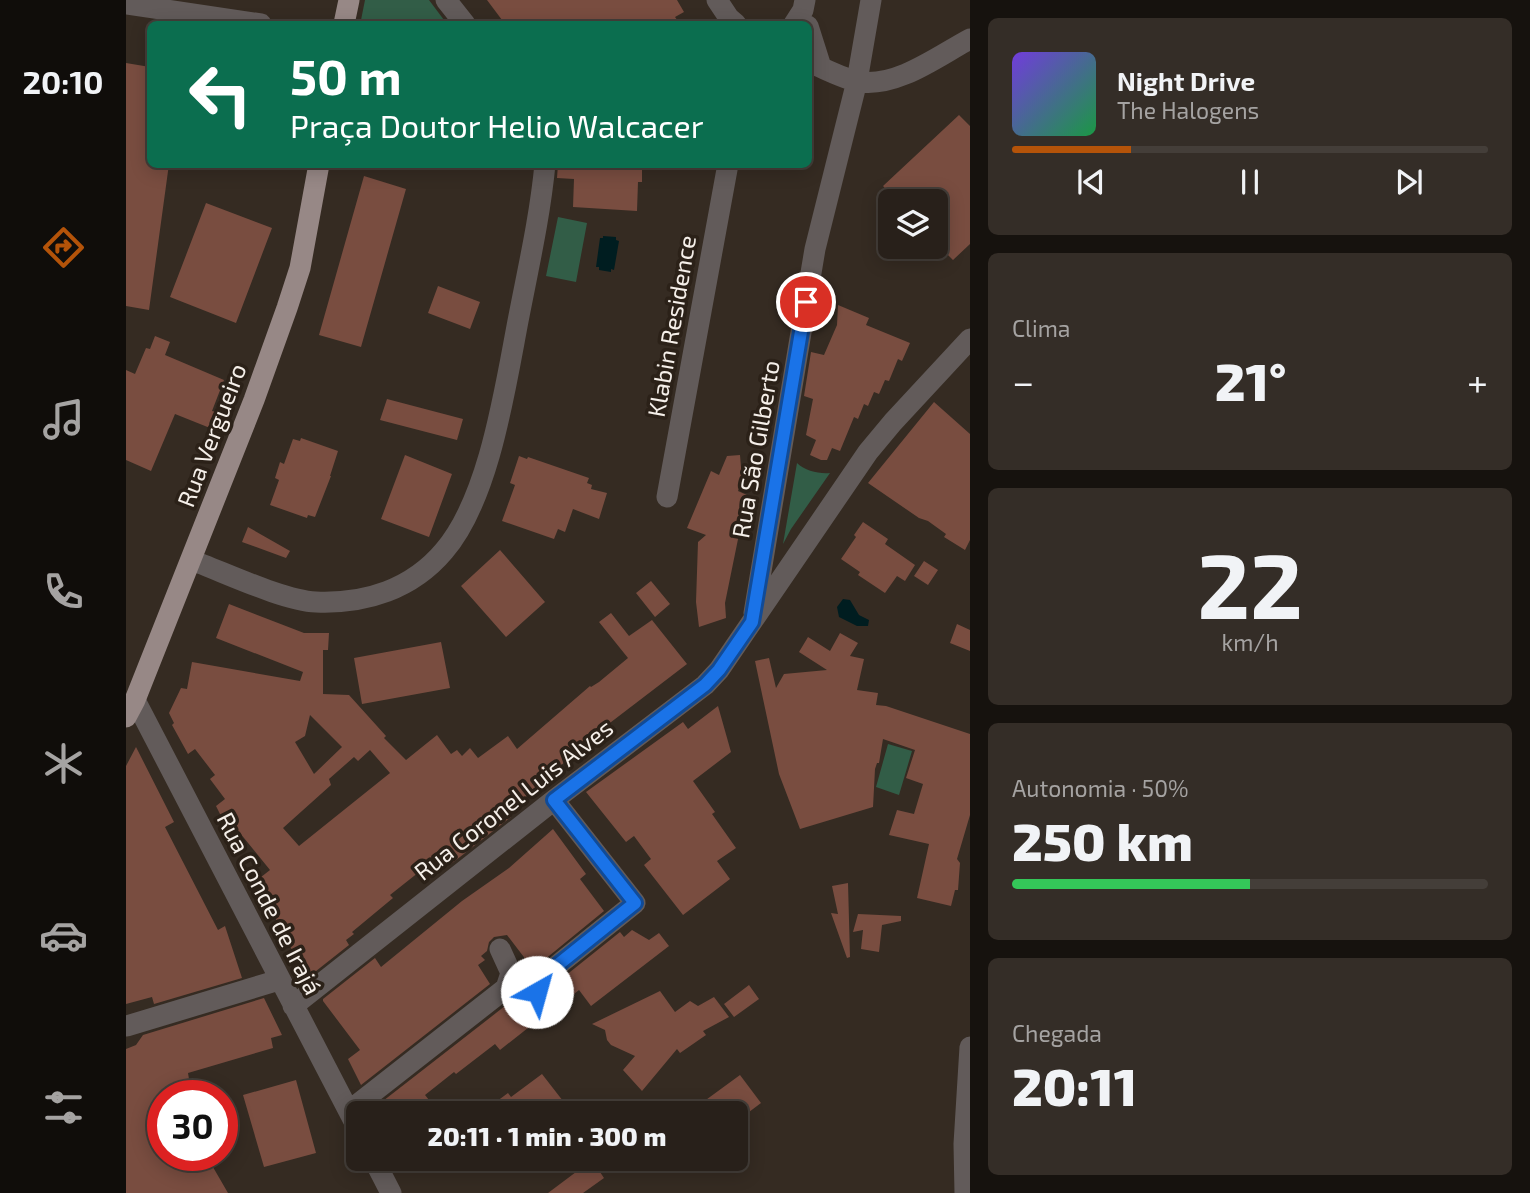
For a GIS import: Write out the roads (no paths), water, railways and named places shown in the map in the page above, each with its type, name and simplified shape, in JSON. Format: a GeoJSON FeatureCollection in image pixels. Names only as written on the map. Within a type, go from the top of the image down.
{"type":"FeatureCollection","features":[{"type":"Feature","properties":{"kind":"main road"},"geometry":{"type":"LineString","coordinates":[[345,21],[349,0]]}},
{"type":"Feature","properties":{"kind":"main road","name":"Rua Vergueiro"},"geometry":{"type":"LineString","coordinates":[[131,708],[254,400],[300,268],[318,168]]}},
{"type":"Feature","properties":{"kind":"street"},"geometry":{"type":"LineString","coordinates":[[446,0],[463,21]]}},
{"type":"Feature","properties":{"kind":"street"},"geometry":{"type":"LineString","coordinates":[[717,0],[732,21]]}},
{"type":"Feature","properties":{"kind":"street","name":"Rua São Gilberto"},"geometry":{"type":"LineString","coordinates":[[752,622],[815,249],[857,81],[872,0]]}},
{"type":"Feature","properties":{"kind":"street"},"geometry":{"type":"LineString","coordinates":[[126,4],[241,21]]}},
{"type":"Feature","properties":{"kind":"street"},"geometry":{"type":"LineString","coordinates":[[815,64],[857,81],[874,83],[900,76],[970,39]]}},
{"type":"Feature","properties":{"kind":"street"},"geometry":{"type":"LineString","coordinates":[[191,560],[296,599],[328,602],[362,599],[395,589],[425,570],[445,551],[465,521],[475,496],[498,418],[544,168]]}},
{"type":"Feature","properties":{"kind":"street","name":"Klabin Residence"},"geometry":{"type":"LineString","coordinates":[[667,497],[727,168]]}},
{"type":"Feature","properties":{"kind":"street","name":"Rua Coronel Luis Alves"},"geometry":{"type":"LineString","coordinates":[[293,1006],[705,685],[719,670],[869,452],[970,339]]}},
{"type":"Feature","properties":{"kind":"street","name":"Rua Conde de Irajá"},"geometry":{"type":"LineString","coordinates":[[131,708],[346,1105]]}},
{"type":"Feature","properties":{"kind":"street"},"geometry":{"type":"LineString","coordinates":[[545,1011],[537,992],[544,976],[635,903],[554,800]]}},
{"type":"Feature","properties":{"kind":"street"},"geometry":{"type":"LineString","coordinates":[[362,1101],[506,988],[510,973],[500,949]]}},
{"type":"Feature","properties":{"kind":"street"},"geometry":{"type":"LineString","coordinates":[[127,1026],[279,980]]}},
{"type":"Feature","properties":{"kind":"street"},"geometry":{"type":"LineString","coordinates":[[965,1193],[964,1144],[970,1048]]}},
{"type":"Feature","properties":{"kind":"street"},"geometry":{"type":"LineString","coordinates":[[380,1171],[391,1193]]}},
{"type":"Feature","properties":{"kind":"water"},"geometry":{"type":"Polygon","coordinates":[[[616,237],[619,241],[614,270],[611,269],[611,272],[596,267],[600,238],[616,237]]]}},
{"type":"Feature","properties":{"kind":"water"},"geometry":{"type":"Polygon","coordinates":[[[843,599],[850,600],[859,615],[869,620],[868,626],[857,626],[839,617],[837,607],[843,599]]]}}]}
